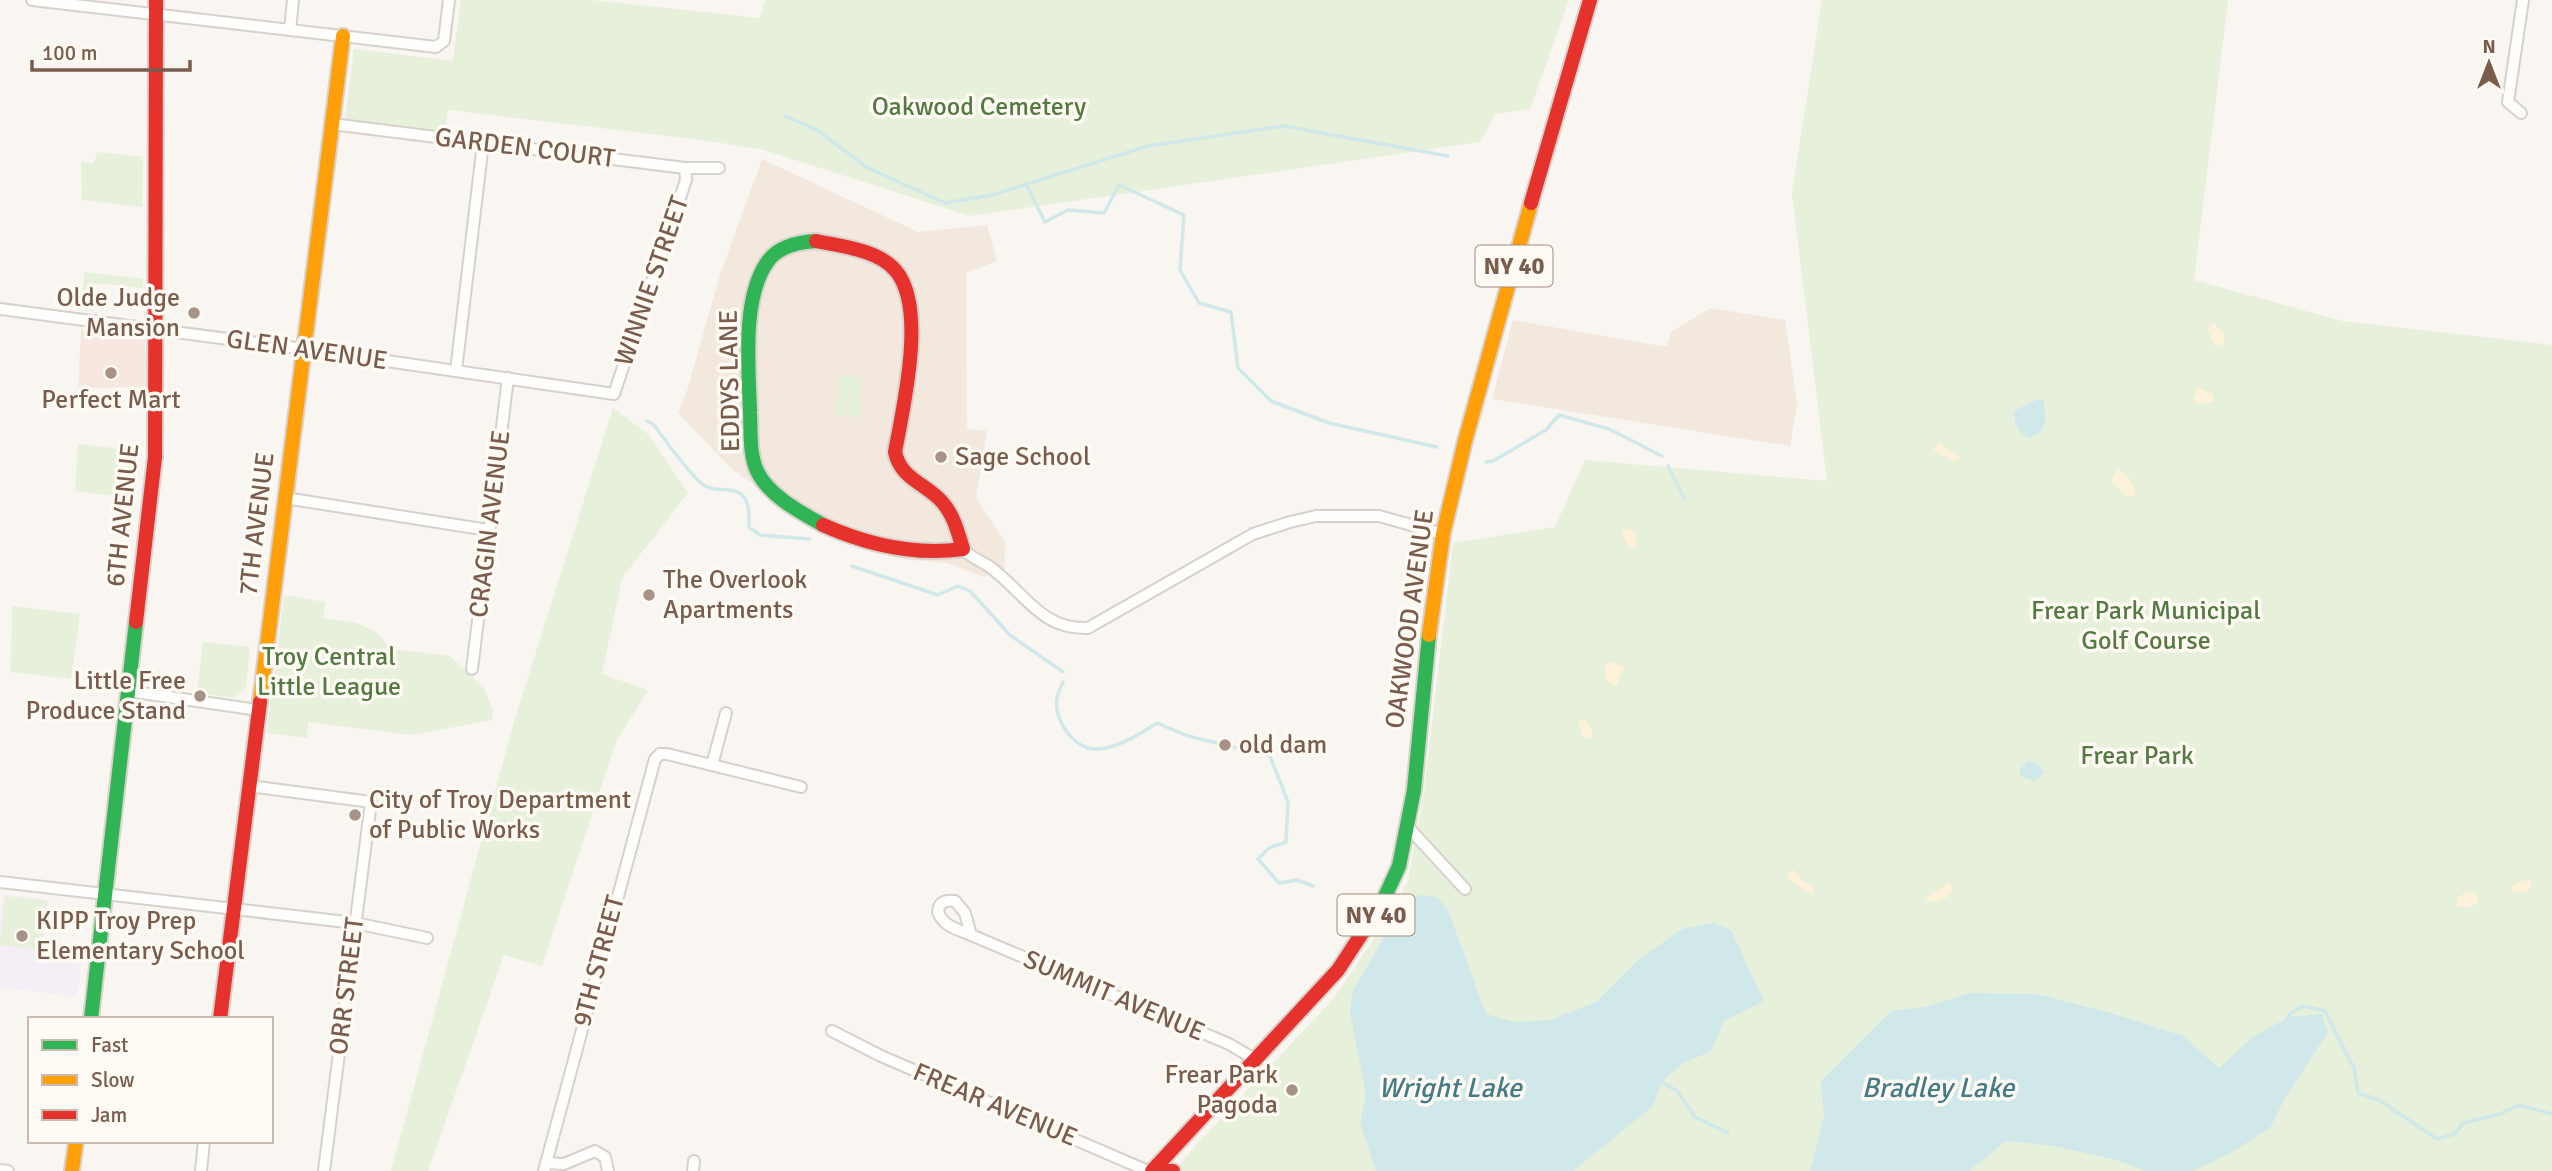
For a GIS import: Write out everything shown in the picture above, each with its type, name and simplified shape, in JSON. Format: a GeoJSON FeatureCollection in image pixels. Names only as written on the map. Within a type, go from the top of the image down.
{"type":"FeatureCollection","features":[{"type":"Feature","properties":{"kind":"street"},"geometry":{"type":"LineString","coordinates":[[32,0],[156,7],[290,30],[436,47],[444,41],[449,0]]}},
{"type":"Feature","properties":{"kind":"street"},"geometry":{"type":"LineString","coordinates":[[290,30],[293,0]]}},
{"type":"Feature","properties":{"kind":"street","name":"OAKWOOD AVENUE"},"geometry":{"type":"LineString","coordinates":[[1150,1171],[1332,976],[1372,921],[1399,866],[1415,790],[1427,653],[1443,534],[1465,441],[1562,87],[1590,0]]}},
{"type":"Feature","properties":{"kind":"street"},"geometry":{"type":"LineString","coordinates":[[2521,113],[2508,102],[2523,0]]}},
{"type":"Feature","properties":{"kind":"street","name":"6TH AVENUE"},"geometry":{"type":"LineString","coordinates":[[91,1017],[155,457],[156,7]]}},
{"type":"Feature","properties":{"kind":"street","name":"7TH AVENUE"},"geometry":{"type":"LineString","coordinates":[[220,1017],[343,36]]}},
{"type":"Feature","properties":{"kind":"street","name":"GARDEN COURT"},"geometry":{"type":"LineString","coordinates":[[332,124],[685,168],[719,168]]}},
{"type":"Feature","properties":{"kind":"street"},"geometry":{"type":"LineString","coordinates":[[456,371],[483,143]]}},
{"type":"Feature","properties":{"kind":"street","name":"WINNIE STREET"},"geometry":{"type":"LineString","coordinates":[[614,394],[686,180],[685,168]]}},
{"type":"Feature","properties":{"kind":"street","name":"EDDYS LANE"},"geometry":{"type":"LineString","coordinates":[[816,241],[858,251],[888,265],[902,280],[907,296],[911,354],[895,452],[896,461],[914,483],[940,499],[956,527],[963,550],[945,554],[880,547],[838,531],[787,503],[760,476],[751,445],[750,324],[757,283],[768,260],[782,250],[797,242],[816,241]]}},
{"type":"Feature","properties":{"kind":"street","name":"GLEN AVENUE"},"geometry":{"type":"LineString","coordinates":[[0,309],[614,394]]}},
{"type":"Feature","properties":{"kind":"street","name":"CRAGIN AVENUE"},"geometry":{"type":"LineString","coordinates":[[472,669],[508,378]]}},
{"type":"Feature","properties":{"kind":"street"},"geometry":{"type":"LineString","coordinates":[[285,498],[488,530]]}},
{"type":"Feature","properties":{"kind":"street"},"geometry":{"type":"LineString","coordinates":[[963,550],[989,567],[1050,620],[1071,629],[1088,628],[1105,620],[1253,534],[1290,522],[1316,516],[1379,516],[1443,534]]}},
{"type":"Feature","properties":{"kind":"street"},"geometry":{"type":"LineString","coordinates":[[128,691],[258,710]]}},
{"type":"Feature","properties":{"kind":"street"},"geometry":{"type":"LineString","coordinates":[[726,713],[712,765],[801,787]]}},
{"type":"Feature","properties":{"kind":"street","name":"9TH STREET"},"geometry":{"type":"LineString","coordinates":[[545,1167],[655,759],[660,754],[712,765]]}},
{"type":"Feature","properties":{"kind":"street","name":"ORR STREET"},"geometry":{"type":"LineString","coordinates":[[249,786],[372,802],[324,1171]]}},
{"type":"Feature","properties":{"kind":"street"},"geometry":{"type":"LineString","coordinates":[[1409,827],[1465,889]]}},
{"type":"Feature","properties":{"kind":"street"},"geometry":{"type":"LineString","coordinates":[[0,882],[355,923],[427,937]]}},
{"type":"Feature","properties":{"kind":"street","name":"SUMMIT AVENUE"},"geometry":{"type":"LineString","coordinates":[[971,935],[1228,1044],[1256,1060]]}},
{"type":"Feature","properties":{"kind":"street","name":"FREAR AVENUE"},"geometry":{"type":"LineString","coordinates":[[832,1031],[881,1056],[1150,1171]]}},
{"type":"Feature","properties":{"kind":"street"},"geometry":{"type":"LineString","coordinates":[[72,1171],[76,1143]]}},
{"type":"Feature","properties":{"kind":"street"},"geometry":{"type":"LineString","coordinates":[[201,1171],[204,1143]]}},
{"type":"Feature","properties":{"kind":"street"},"geometry":{"type":"LineString","coordinates":[[545,1167],[564,1164],[595,1151],[605,1157],[608,1171]]}},
{"type":"Feature","properties":{"kind":"street"},"geometry":{"type":"LineString","coordinates":[[0,1170],[8,1171]]}},
{"type":"Feature","properties":{"kind":"street"},"geometry":{"type":"LineString","coordinates":[[1160,1171],[1173,1171]]}},
{"type":"Feature","properties":{"kind":"shaded area"},"geometry":{"type":"Polygon","coordinates":[[[762,159],[918,232],[987,225],[997,261],[966,273],[967,429],[987,431],[976,498],[1005,542],[1004,569],[983,577],[948,563],[900,559],[819,532],[732,469],[678,413],[687,391],[720,275],[762,159]]]}},
{"type":"Feature","properties":{"kind":"shaded area"},"geometry":{"type":"Polygon","coordinates":[[[1710,308],[1785,320],[1797,404],[1790,446],[1492,399],[1513,320],[1667,347],[1671,332],[1710,308]]]}},
{"type":"Feature","properties":{"kind":"shaded area"},"geometry":{"type":"Polygon","coordinates":[[[81,329],[145,339],[147,387],[78,388],[81,329]]]}},
{"type":"Feature","properties":{"kind":"shaded area","name":"KIPP Troy Prep Elementary School"},"geometry":{"type":"Polygon","coordinates":[[[3,894],[49,900],[42,955],[82,960],[77,997],[0,987],[0,918],[3,894]]]}},
{"type":"Feature","properties":{"kind":"green space","name":"Oakwood Cemetery"},"geometry":{"type":"Polygon","coordinates":[[[461,0],[591,0],[760,18],[765,0],[1569,0],[1530,109],[1495,114],[1480,142],[970,216],[764,150],[702,140],[448,110],[445,131],[345,119],[354,49],[453,61],[461,0]]]}},
{"type":"Feature","properties":{"kind":"green space","name":"Frear Park Municipal Golf Course"},"geometry":{"type":"Polygon","coordinates":[[[1822,0],[2228,0],[2194,280],[2342,321],[2552,345],[2552,1171],[1175,1171],[1195,1146],[1334,998],[1382,927],[1408,881],[1424,792],[1453,543],[1555,527],[1585,460],[1827,481],[1792,193],[1822,0]]]}},
{"type":"Feature","properties":{"kind":"green space"},"geometry":{"type":"Polygon","coordinates":[[[97,152],[143,157],[142,207],[82,200],[81,162],[94,163],[97,152]]]}},
{"type":"Feature","properties":{"kind":"green space"},"geometry":{"type":"Polygon","coordinates":[[[84,272],[143,279],[143,288],[95,283],[94,311],[82,309],[84,272]]]}},
{"type":"Feature","properties":{"kind":"green space"},"geometry":{"type":"Polygon","coordinates":[[[839,375],[862,377],[859,417],[836,416],[839,375]]]}},
{"type":"Feature","properties":{"kind":"green space"},"geometry":{"type":"Polygon","coordinates":[[[613,408],[648,434],[688,493],[622,578],[602,674],[648,690],[616,742],[542,966],[504,955],[428,1171],[391,1171],[514,722],[613,408]]]}},
{"type":"Feature","properties":{"kind":"green space"},"geometry":{"type":"Polygon","coordinates":[[[78,444],[138,451],[135,499],[75,491],[78,444]]]}},
{"type":"Feature","properties":{"kind":"green space","name":"Troy Central Little League"},"geometry":{"type":"Polygon","coordinates":[[[284,595],[325,602],[323,618],[356,623],[375,631],[391,649],[450,656],[484,688],[493,712],[492,720],[412,735],[308,722],[307,738],[267,733],[284,595]]]}},
{"type":"Feature","properties":{"kind":"green space"},"geometry":{"type":"Polygon","coordinates":[[[12,606],[80,614],[71,679],[11,672],[12,606]]]}},
{"type":"Feature","properties":{"kind":"green space"},"geometry":{"type":"Polygon","coordinates":[[[203,642],[250,647],[246,687],[235,698],[197,693],[203,642]]]}},
{"type":"Feature","properties":{"kind":"green space"},"geometry":{"type":"Polygon","coordinates":[[[5,896],[47,901],[41,950],[0,945],[5,896]]]}},
{"type":"Feature","properties":{"kind":"sand"},"geometry":{"type":"Polygon","coordinates":[[[2214,323],[2225,336],[2224,344],[2215,346],[2207,329],[2214,323]]]}},
{"type":"Feature","properties":{"kind":"sand"},"geometry":{"type":"Polygon","coordinates":[[[2198,387],[2213,394],[2214,402],[2199,404],[2193,400],[2198,387]]]}},
{"type":"Feature","properties":{"kind":"sand"},"geometry":{"type":"Polygon","coordinates":[[[1940,443],[1961,458],[1953,461],[1933,450],[1940,443]]]}},
{"type":"Feature","properties":{"kind":"sand"},"geometry":{"type":"Polygon","coordinates":[[[2118,469],[2130,480],[2135,496],[2126,496],[2111,481],[2118,469]]]}},
{"type":"Feature","properties":{"kind":"sand"},"geometry":{"type":"Polygon","coordinates":[[[1631,528],[1636,535],[1637,547],[1630,549],[1620,531],[1631,528]]]}},
{"type":"Feature","properties":{"kind":"sand"},"geometry":{"type":"Polygon","coordinates":[[[1609,661],[1625,667],[1616,686],[1605,680],[1605,667],[1609,661]]]}},
{"type":"Feature","properties":{"kind":"sand"},"geometry":{"type":"Polygon","coordinates":[[[1585,719],[1593,730],[1592,739],[1583,737],[1578,720],[1585,719]]]}},
{"type":"Feature","properties":{"kind":"sand"},"geometry":{"type":"Polygon","coordinates":[[[1793,870],[1801,880],[1815,887],[1813,893],[1806,892],[1788,878],[1788,874],[1793,870]]]}},
{"type":"Feature","properties":{"kind":"sand"},"geometry":{"type":"Polygon","coordinates":[[[2531,881],[2531,888],[2515,893],[2511,889],[2515,883],[2531,881]]]}},
{"type":"Feature","properties":{"kind":"sand"},"geometry":{"type":"Polygon","coordinates":[[[1948,883],[1954,890],[1944,899],[1933,902],[1925,898],[1948,883]]]}},
{"type":"Feature","properties":{"kind":"sand"},"geometry":{"type":"Polygon","coordinates":[[[2474,892],[2478,897],[2477,903],[2468,907],[2456,906],[2458,897],[2474,892]]]}},
{"type":"Feature","properties":{"kind":"water"},"geometry":{"type":"Polygon","coordinates":[[[2038,399],[2043,400],[2045,424],[2040,432],[2029,438],[2017,427],[2014,411],[2038,399]]]}},
{"type":"Feature","properties":{"kind":"water"},"geometry":{"type":"Polygon","coordinates":[[[2027,761],[2038,764],[2043,770],[2044,773],[2035,781],[2020,776],[2020,770],[2027,761]]]}},
{"type":"Feature","properties":{"kind":"water","name":"Wright Lake"},"geometry":{"type":"Polygon","coordinates":[[[1418,895],[1437,897],[1448,910],[1486,1014],[1514,1022],[1550,1020],[1596,1002],[1637,961],[1682,929],[1713,923],[1731,930],[1764,1001],[1724,1021],[1710,1052],[1685,1062],[1663,1080],[1653,1106],[1573,1171],[1376,1171],[1360,1123],[1366,1096],[1350,1012],[1352,993],[1384,937],[1408,903],[1418,895]]]}},
{"type":"Feature","properties":{"kind":"water","name":"Bradley Lake"},"geometry":{"type":"Polygon","coordinates":[[[1970,993],[2037,994],[2114,1014],[2183,1036],[2219,1068],[2253,1037],[2289,1017],[2322,1014],[2328,1032],[2284,1100],[2270,1128],[2229,1154],[2192,1171],[2146,1171],[2116,1160],[2055,1146],[2006,1141],[1969,1171],[1810,1171],[1824,1116],[1821,1081],[1891,1011],[1925,1007],[1970,993]]]}},
{"type":"Feature","properties":{"kind":"waterway"},"geometry":{"type":"LineString","coordinates":[[785,116],[817,130],[866,167],[945,203],[992,195],[1148,146],[1284,126],[1448,156]]}},
{"type":"Feature","properties":{"kind":"waterway"},"geometry":{"type":"LineString","coordinates":[[1026,184],[1045,222],[1068,210],[1104,213],[1119,185],[1184,215],[1180,270],[1199,303],[1231,312],[1238,368],[1271,401],[1329,423],[1437,447]]}},
{"type":"Feature","properties":{"kind":"waterway"},"geometry":{"type":"LineString","coordinates":[[1486,462],[1493,461],[1546,430],[1559,415],[1609,429],[1662,456]]}},
{"type":"Feature","properties":{"kind":"waterway"},"geometry":{"type":"LineString","coordinates":[[647,421],[653,424],[702,484],[712,489],[734,491],[743,496],[748,506],[749,527],[760,535],[810,539]]}},
{"type":"Feature","properties":{"kind":"waterway"},"geometry":{"type":"LineString","coordinates":[[1668,466],[1684,498]]}},
{"type":"Feature","properties":{"kind":"waterway"},"geometry":{"type":"LineString","coordinates":[[852,566],[938,595],[958,586],[970,591],[1010,635],[1063,672]]}},
{"type":"Feature","properties":{"kind":"waterway"},"geometry":{"type":"LineString","coordinates":[[1063,682],[1057,698],[1058,715],[1073,739],[1089,748],[1105,748],[1121,743],[1157,723],[1188,736],[1270,756],[1288,802],[1286,842],[1269,848],[1258,859],[1279,883],[1297,880],[1313,886]]}},
{"type":"Feature","properties":{"kind":"waterway"},"geometry":{"type":"LineString","coordinates":[[2287,1019],[2291,1013],[2303,1006],[2325,1011],[2354,1068],[2358,1093],[2379,1100],[2437,1139],[2455,1134],[2463,1123],[2500,1114],[2519,1105],[2552,1114]]}},
{"type":"Feature","properties":{"kind":"waterway"},"geometry":{"type":"LineString","coordinates":[[1660,1081],[1677,1091],[1695,1117],[1728,1133]]}},
{"type":"Feature","properties":{"kind":"traffic: fast"},"geometry":{"type":"LineString","coordinates":[[816,241],[784,248],[768,261],[759,276],[750,314],[749,376],[751,442],[757,471],[777,496],[823,525]]}},
{"type":"Feature","properties":{"kind":"traffic: fast"},"geometry":{"type":"LineString","coordinates":[[91,1017],[136,622]]}},
{"type":"Feature","properties":{"kind":"traffic: fast"},"geometry":{"type":"LineString","coordinates":[[1383,901],[1399,866],[1414,790],[1429,635]]}},
{"type":"Feature","properties":{"kind":"traffic: slow"},"geometry":{"type":"LineString","coordinates":[[260,702],[343,36]]}},
{"type":"Feature","properties":{"kind":"traffic: slow"},"geometry":{"type":"LineString","coordinates":[[1429,635],[1443,534],[1465,441],[1531,203]]}},
{"type":"Feature","properties":{"kind":"traffic: slow"},"geometry":{"type":"LineString","coordinates":[[72,1171],[76,1143]]}},
{"type":"Feature","properties":{"kind":"traffic: jam"},"geometry":{"type":"LineString","coordinates":[[136,622],[155,457],[156,0]]}},
{"type":"Feature","properties":{"kind":"traffic: jam"},"geometry":{"type":"LineString","coordinates":[[1531,203],[1590,0]]}},
{"type":"Feature","properties":{"kind":"traffic: jam"},"geometry":{"type":"LineString","coordinates":[[816,241],[859,250],[880,258],[896,271],[905,288],[910,309],[910,359],[895,452],[908,475],[947,508],[963,549],[909,550],[874,543],[823,525]]}},
{"type":"Feature","properties":{"kind":"traffic: jam"},"geometry":{"type":"LineString","coordinates":[[220,1017],[260,702]]}},
{"type":"Feature","properties":{"kind":"traffic: jam"},"geometry":{"type":"LineString","coordinates":[[1152,1171],[1338,970],[1383,901]]}},
{"type":"Feature","properties":{"kind":"traffic: jam"},"geometry":{"type":"LineString","coordinates":[[1160,1171],[1173,1171]]}},
{"type":"Feature","properties":{"kind":"place","name":"Olde Judge Mansion"},"geometry":{"type":"Point","coordinates":[194,313]}},
{"type":"Feature","properties":{"kind":"place","name":"Perfect Mart"},"geometry":{"type":"Point","coordinates":[111,373]}},
{"type":"Feature","properties":{"kind":"place","name":"Sage School"},"geometry":{"type":"Point","coordinates":[941,457]}},
{"type":"Feature","properties":{"kind":"place","name":"The Overlook Apartments"},"geometry":{"type":"Point","coordinates":[649,595]}},
{"type":"Feature","properties":{"kind":"place","name":"Little Free Produce Stand"},"geometry":{"type":"Point","coordinates":[200,696]}},
{"type":"Feature","properties":{"kind":"place","name":"old dam"},"geometry":{"type":"Point","coordinates":[1225,745]}},
{"type":"Feature","properties":{"kind":"place","name":"City of Troy Department of Public Works"},"geometry":{"type":"Point","coordinates":[355,815]}},
{"type":"Feature","properties":{"kind":"place","name":"KIPP Troy Prep Elementary School"},"geometry":{"type":"Point","coordinates":[22,936]}},
{"type":"Feature","properties":{"kind":"place","name":"Frear Park Pagoda"},"geometry":{"type":"Point","coordinates":[1292,1090]}},
{"type":"Feature","properties":{"kind":"park label","name":"Frear Park"},"geometry":{"type":"Point","coordinates":[2137,756]}}]}
